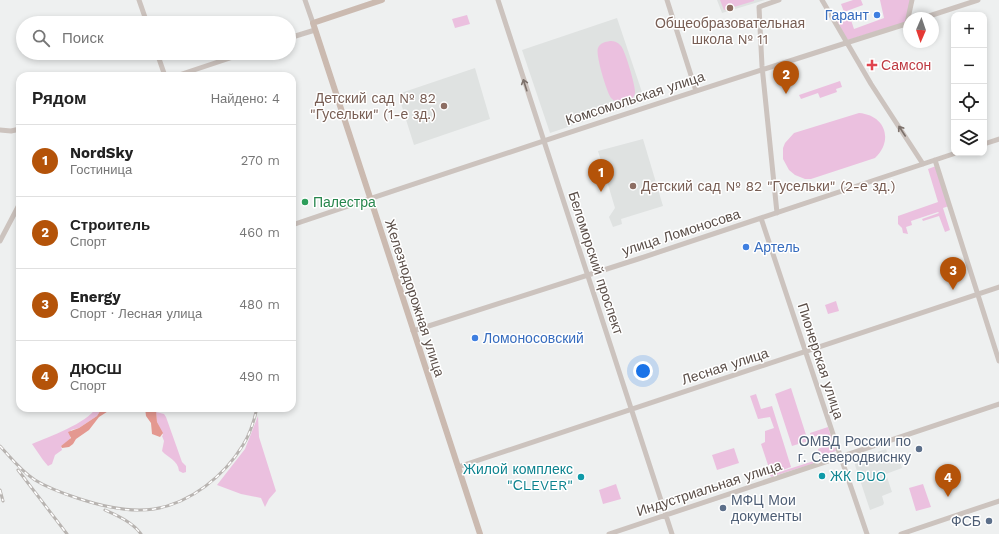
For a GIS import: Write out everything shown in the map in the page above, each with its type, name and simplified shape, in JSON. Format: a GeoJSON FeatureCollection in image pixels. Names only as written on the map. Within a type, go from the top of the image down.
{"type":"FeatureCollection","features":[{"type":"Feature","properties":{"kind":"main road"},"geometry":{"type":"LineString","coordinates":[[313,23],[382,0]]}},
{"type":"Feature","properties":{"kind":"main road","name":"Железнодорожная улица"},"geometry":{"type":"LineString","coordinates":[[313,23],[480,534]]}},
{"type":"Feature","properties":{"kind":"street"},"geometry":{"type":"LineString","coordinates":[[139,0],[145,16]]}},
{"type":"Feature","properties":{"kind":"street"},"geometry":{"type":"LineString","coordinates":[[305,0],[313,23]]}},
{"type":"Feature","properties":{"kind":"street","name":"Беломорский проспект"},"geometry":{"type":"LineString","coordinates":[[498,0],[672,534]]}},
{"type":"Feature","properties":{"kind":"street"},"geometry":{"type":"LineString","coordinates":[[667,0],[696,91]]}},
{"type":"Feature","properties":{"kind":"street"},"geometry":{"type":"LineString","coordinates":[[777,213],[758,7],[779,0]]}},
{"type":"Feature","properties":{"kind":"street"},"geometry":{"type":"LineString","coordinates":[[822,0],[871,84],[923,164]]}},
{"type":"Feature","properties":{"kind":"street","name":"Комсомольская улица"},"geometry":{"type":"LineString","coordinates":[[910,12],[912,0]]}},
{"type":"Feature","properties":{"kind":"street"},"geometry":{"type":"LineString","coordinates":[[939,13],[978,0]]}},
{"type":"Feature","properties":{"kind":"street","name":"Комсомольская улица"},"geometry":{"type":"LineString","coordinates":[[296,224],[543,141],[903,25]]}},
{"type":"Feature","properties":{"kind":"street"},"geometry":{"type":"LineString","coordinates":[[296,36],[315,30]]}},
{"type":"Feature","properties":{"kind":"street"},"geometry":{"type":"LineString","coordinates":[[159,60],[163,72]]}},
{"type":"Feature","properties":{"kind":"street"},"geometry":{"type":"LineString","coordinates":[[188,72],[224,60]]}},
{"type":"Feature","properties":{"kind":"street"},"geometry":{"type":"LineString","coordinates":[[0,130],[11,132],[16,130]]}},
{"type":"Feature","properties":{"kind":"street"},"geometry":{"type":"LineString","coordinates":[[987,143],[999,139]]}},
{"type":"Feature","properties":{"kind":"street","name":"улица Ломоносова"},"geometry":{"type":"LineString","coordinates":[[414,331],[951,155]]}},
{"type":"Feature","properties":{"kind":"street"},"geometry":{"type":"LineString","coordinates":[[935,160],[999,361]]}},
{"type":"Feature","properties":{"kind":"street"},"geometry":{"type":"LineString","coordinates":[[0,240],[16,210]]}},
{"type":"Feature","properties":{"kind":"street","name":"Пионерская улица"},"geometry":{"type":"LineString","coordinates":[[761,218],[867,534]]}},
{"type":"Feature","properties":{"kind":"street","name":"Лесная улица"},"geometry":{"type":"LineString","coordinates":[[458,467],[999,287]]}},
{"type":"Feature","properties":{"kind":"street","name":"Индустриальная улица"},"geometry":{"type":"LineString","coordinates":[[609,534],[999,404]]}},
{"type":"Feature","properties":{"kind":"street"},"geometry":{"type":"LineString","coordinates":[[901,534],[999,502]]}},
{"type":"Feature","properties":{"kind":"shaded area","name":"Общеобразовательная школа № 11"},"geometry":{"type":"Polygon","coordinates":[[[717,0],[765,0],[722,13],[717,0]]]}},
{"type":"Feature","properties":{"kind":"shaded area"},"geometry":{"type":"Polygon","coordinates":[[[720,0],[754,0],[754,1],[724,10],[720,0]]]}},
{"type":"Feature","properties":{"kind":"shaded area"},"geometry":{"type":"Polygon","coordinates":[[[853,0],[861,0],[863,5],[844,12],[841,4],[853,0]]]}},
{"type":"Feature","properties":{"kind":"shaded area"},"geometry":{"type":"Polygon","coordinates":[[[880,0],[911,0],[908,12],[903,12],[903,23],[848,40],[836,22],[850,17],[854,29],[884,18],[880,0]]]}},
{"type":"Feature","properties":{"kind":"shaded area"},"geometry":{"type":"Polygon","coordinates":[[[467,15],[470,24],[455,28],[452,19],[467,15]]]}},
{"type":"Feature","properties":{"kind":"shaded area"},"geometry":{"type":"Polygon","coordinates":[[[617,18],[645,101],[550,133],[522,50],[617,18]]]}},
{"type":"Feature","properties":{"kind":"shaded area"},"geometry":{"type":"Polygon","coordinates":[[[610,41],[617,43],[623,49],[634,84],[635,93],[631,100],[625,103],[618,103],[614,101],[609,95],[598,58],[599,46],[610,41]]]}},
{"type":"Feature","properties":{"kind":"shaded area","name":"Детский сад № 82 \"Гусельки\" (1-е зд.)"},"geometry":{"type":"Polygon","coordinates":[[[475,68],[490,119],[414,145],[398,94],[475,68]]]}},
{"type":"Feature","properties":{"kind":"shaded area"},"geometry":{"type":"Polygon","coordinates":[[[840,81],[842,87],[836,89],[837,92],[820,98],[818,93],[801,99],[799,95],[840,81]]]}},
{"type":"Feature","properties":{"kind":"shaded area"},"geometry":{"type":"Polygon","coordinates":[[[859,113],[875,118],[884,130],[884,144],[881,151],[875,158],[811,179],[805,179],[795,175],[789,170],[783,159],[783,148],[785,143],[794,133],[859,113]]]}},
{"type":"Feature","properties":{"kind":"shaded area","name":"Детский сад № 82 \"Гусельки\" (2-е зд.)"},"geometry":{"type":"Polygon","coordinates":[[[643,139],[663,206],[621,219],[622,224],[613,227],[609,217],[615,208],[598,151],[643,139]]]}},
{"type":"Feature","properties":{"kind":"shaded area"},"geometry":{"type":"Polygon","coordinates":[[[936,166],[949,206],[943,208],[950,230],[945,232],[939,216],[923,221],[922,219],[939,213],[938,212],[911,221],[912,225],[906,227],[908,234],[903,233],[902,228],[898,224],[898,216],[938,202],[928,169],[936,166]]]}},
{"type":"Feature","properties":{"kind":"shaded area"},"geometry":{"type":"Polygon","coordinates":[[[836,301],[839,311],[828,314],[825,305],[836,301]]]}},
{"type":"Feature","properties":{"kind":"shaded area"},"geometry":{"type":"Polygon","coordinates":[[[791,388],[808,441],[792,446],[775,394],[791,388]]]}},
{"type":"Feature","properties":{"kind":"shaded area"},"geometry":{"type":"Polygon","coordinates":[[[756,394],[761,409],[772,406],[791,467],[780,471],[768,465],[761,444],[765,442],[765,431],[774,428],[770,417],[758,419],[750,396],[756,394]]]}},
{"type":"Feature","properties":{"kind":"shaded area"},"geometry":{"type":"Polygon","coordinates":[[[93,412],[100,412],[97,416],[79,428],[71,430],[70,440],[61,446],[62,450],[55,455],[52,464],[48,466],[32,444],[76,424],[93,412]]]}},
{"type":"Feature","properties":{"kind":"shaded area"},"geometry":{"type":"Polygon","coordinates":[[[100,412],[107,412],[99,417],[89,430],[76,439],[73,444],[69,447],[62,448],[61,446],[71,438],[68,432],[79,428],[97,416],[100,412]]]}},
{"type":"Feature","properties":{"kind":"shaded area"},"geometry":{"type":"Polygon","coordinates":[[[146,412],[156,412],[157,422],[163,433],[160,437],[152,434],[151,423],[146,416],[146,412]]]}},
{"type":"Feature","properties":{"kind":"shaded area"},"geometry":{"type":"Polygon","coordinates":[[[156,412],[164,414],[166,417],[182,462],[186,466],[186,472],[183,473],[179,471],[177,464],[162,451],[164,441],[157,422],[156,412]]]}},
{"type":"Feature","properties":{"kind":"shaded area"},"geometry":{"type":"Polygon","coordinates":[[[258,416],[259,437],[276,491],[269,499],[265,507],[261,498],[241,494],[217,485],[245,449],[258,416]]]}},
{"type":"Feature","properties":{"kind":"shaded area"},"geometry":{"type":"Polygon","coordinates":[[[828,427],[836,451],[830,453],[831,458],[771,477],[770,475],[820,459],[818,449],[825,446],[822,434],[811,438],[810,433],[828,427]]]}},
{"type":"Feature","properties":{"kind":"shaded area"},"geometry":{"type":"Polygon","coordinates":[[[734,448],[739,463],[717,470],[712,455],[734,448]]]}},
{"type":"Feature","properties":{"kind":"shaded area"},"geometry":{"type":"Polygon","coordinates":[[[886,449],[889,458],[898,456],[902,468],[886,474],[892,492],[882,496],[884,503],[883,505],[870,510],[855,465],[856,459],[886,449]]]}},
{"type":"Feature","properties":{"kind":"shaded area"},"geometry":{"type":"Polygon","coordinates":[[[616,484],[621,499],[603,504],[599,490],[616,484]]]}},
{"type":"Feature","properties":{"kind":"shaded area"},"geometry":{"type":"Polygon","coordinates":[[[923,484],[931,507],[916,511],[909,488],[923,484]]]}},
{"type":"Feature","properties":{"kind":"railway"},"geometry":{"type":"LineString","coordinates":[[0,446],[25,473],[40,483],[55,490],[86,501],[115,508],[135,510],[154,509],[181,501],[205,486],[216,477],[235,456],[245,441],[252,427],[256,412]]}},
{"type":"Feature","properties":{"kind":"railway"},"geometry":{"type":"LineString","coordinates":[[18,470],[67,534]]}},
{"type":"Feature","properties":{"kind":"railway"},"geometry":{"type":"LineString","coordinates":[[0,490],[3,501]]}},
{"type":"Feature","properties":{"kind":"railway"},"geometry":{"type":"LineString","coordinates":[[105,510],[120,517],[141,534]]}},
{"type":"Feature","properties":{"kind":"place","name":"Общеобразовательная школа № 11"},"geometry":{"type":"Point","coordinates":[730,8]}},
{"type":"Feature","properties":{"kind":"place","name":"Гарант"},"geometry":{"type":"Point","coordinates":[877,15]}},
{"type":"Feature","properties":{"kind":"place","name":"Самсон"},"geometry":{"type":"Point","coordinates":[872,65]}},
{"type":"Feature","properties":{"kind":"place","name":"Строитель"},"geometry":{"type":"Point","coordinates":[786,94]}},
{"type":"Feature","properties":{"kind":"place","name":"Детский сад № 82 \"Гусельки\" (1-е зд.)"},"geometry":{"type":"Point","coordinates":[444,106]}},
{"type":"Feature","properties":{"kind":"place","name":"Детский сад № 82 \"Гусельки\" (2-е зд.)"},"geometry":{"type":"Point","coordinates":[633,186]}},
{"type":"Feature","properties":{"kind":"place","name":"NordSky"},"geometry":{"type":"Point","coordinates":[601,192]}},
{"type":"Feature","properties":{"kind":"place","name":"Палестра"},"geometry":{"type":"Point","coordinates":[305,202]}},
{"type":"Feature","properties":{"kind":"place","name":"Артель"},"geometry":{"type":"Point","coordinates":[746,247]}},
{"type":"Feature","properties":{"kind":"place","name":"Energy"},"geometry":{"type":"Point","coordinates":[953,290]}},
{"type":"Feature","properties":{"kind":"place","name":"Ломоносовский"},"geometry":{"type":"Point","coordinates":[475,338]}},
{"type":"Feature","properties":{"kind":"place","name":"ОМВД России по г. Северодвиснку"},"geometry":{"type":"Point","coordinates":[919,449]}},
{"type":"Feature","properties":{"kind":"place","name":"ЖК DUO"},"geometry":{"type":"Point","coordinates":[822,476]}},
{"type":"Feature","properties":{"kind":"place","name":"Жилой комплекс \"СLEVER\""},"geometry":{"type":"Point","coordinates":[581,477]}},
{"type":"Feature","properties":{"kind":"place","name":"ДЮСШ"},"geometry":{"type":"Point","coordinates":[948,497]}},
{"type":"Feature","properties":{"kind":"place","name":"МФЦ Мои документы"},"geometry":{"type":"Point","coordinates":[723,508]}},
{"type":"Feature","properties":{"kind":"place","name":"ФСБ"},"geometry":{"type":"Point","coordinates":[989,521]}}]}
